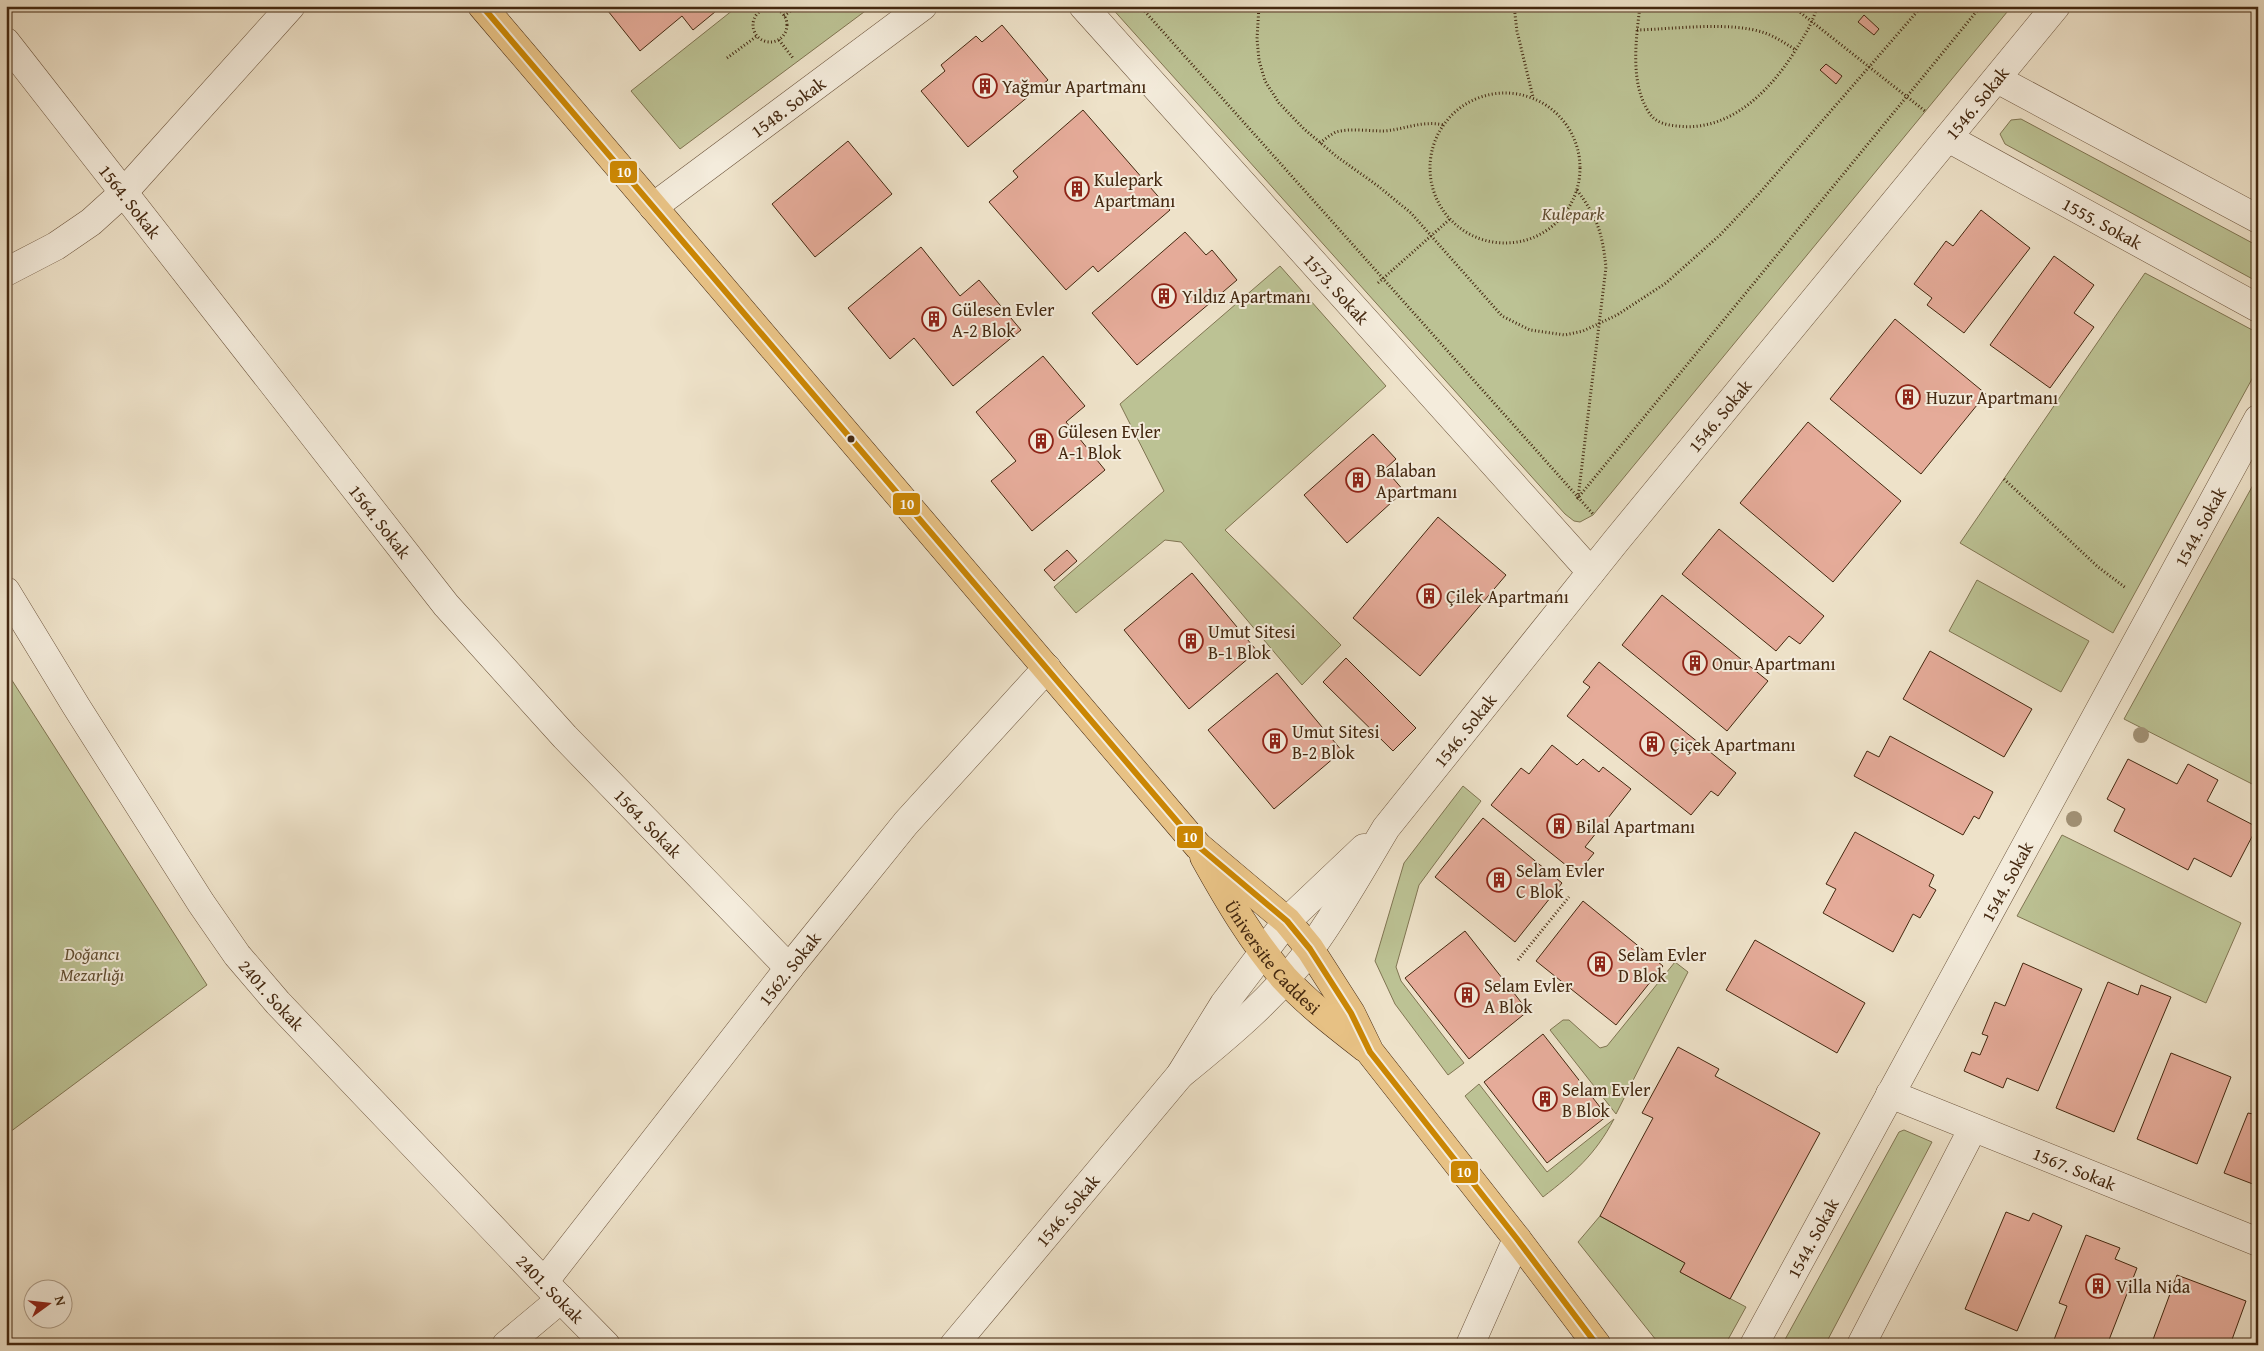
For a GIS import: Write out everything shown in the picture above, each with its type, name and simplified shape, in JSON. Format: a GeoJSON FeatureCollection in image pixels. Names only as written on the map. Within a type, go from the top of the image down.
{"type":"FeatureCollection","features":[{"type":"Feature","properties":{"kind":"main road","name":"Üniversite Caddesi"},"geometry":{"type":"LineString","coordinates":[[482,6],[1198,846],[1287,921],[1310,949],[1346,1005],[1370,1052],[1517,1239],[1597,1345]]}},
{"type":"Feature","properties":{"kind":"main road","name":"Üniversite Caddesi"},"geometry":{"type":"LineString","coordinates":[[1198,846],[1232,907],[1262,951],[1285,979],[1334,1024],[1370,1052]]}},
{"type":"Feature","properties":{"kind":"street"},"geometry":{"type":"LineString","coordinates":[[6,272],[56,246],[91,222],[123,193],[290,6]]}},
{"type":"Feature","properties":{"kind":"street","name":"1548. Sokak"},"geometry":{"type":"LineString","coordinates":[[653,207],[923,6]]}},
{"type":"Feature","properties":{"kind":"street","name":"1573. Sokak"},"geometry":{"type":"LineString","coordinates":[[1083,6],[1592,572]]}},
{"type":"Feature","properties":{"kind":"street","name":"1546. Sokak"},"geometry":{"type":"LineString","coordinates":[[1180,1075],[1242,1024],[1285,979],[1310,949],[1386,828],[1616,541],[2056,6]]}},
{"type":"Feature","properties":{"kind":"street","name":"1564. Sokak"},"geometry":{"type":"LineString","coordinates":[[6,42],[446,605],[565,737],[789,968]]}},
{"type":"Feature","properties":{"kind":"street"},"geometry":{"type":"LineString","coordinates":[[1997,79],[2258,218]]}},
{"type":"Feature","properties":{"kind":"street","name":"1555. Sokak"},"geometry":{"type":"LineString","coordinates":[[1948,138],[2258,308]]}},
{"type":"Feature","properties":{"kind":"street","name":"1544. Sokak"},"geometry":{"type":"LineString","coordinates":[[1754,1345],[2258,419]]}},
{"type":"Feature","properties":{"kind":"street","name":"2401. Sokak"},"geometry":{"type":"LineString","coordinates":[[6,591],[170,854],[237,955],[278,1003],[552,1291],[606,1345]]}},
{"type":"Feature","properties":{"kind":"street","name":"1562. Sokak"},"geometry":{"type":"LineString","coordinates":[[506,1345],[552,1291],[789,968],[906,824],[1047,668]]}},
{"type":"Feature","properties":{"kind":"street","name":"1546. Sokak"},"geometry":{"type":"LineString","coordinates":[[954,1345],[1180,1075],[1224,1004],[1262,951],[1287,921],[1386,828]]}},
{"type":"Feature","properties":{"kind":"street","name":"1567. Sokak"},"geometry":{"type":"LineString","coordinates":[[1890,1094],[2258,1242]]}},
{"type":"Feature","properties":{"kind":"street"},"geometry":{"type":"LineString","coordinates":[[1861,1345],[1973,1128]]}},
{"type":"Feature","properties":{"kind":"street"},"geometry":{"type":"LineString","coordinates":[[1470,1345],[1517,1239]]}},
{"type":"Feature","properties":{"kind":"path"},"geometry":{"type":"LineString","coordinates":[[784,16],[797,6]]}},
{"type":"Feature","properties":{"kind":"path"},"geometry":{"type":"LineString","coordinates":[[1140,6],[1616,541]]}},
{"type":"Feature","properties":{"kind":"path"},"geometry":{"type":"LineString","coordinates":[[1259,6],[1257,39],[1260,60],[1265,81],[1279,103],[1320,143],[1404,208],[1432,235],[1502,316],[1516,325],[1530,330],[1565,334],[1583,331],[1617,315],[1666,283],[1720,235],[1758,196],[1922,6]]}},
{"type":"Feature","properties":{"kind":"path"},"geometry":{"type":"LineString","coordinates":[[1514,6],[1517,31],[1533,97]]}},
{"type":"Feature","properties":{"kind":"path"},"geometry":{"type":"LineString","coordinates":[[1640,6],[1637,30],[1637,69],[1641,96],[1649,113],[1658,122],[1670,126],[1699,126],[1716,121],[1740,110],[1757,98],[1774,81],[1796,50],[1812,23],[1817,6]]}},
{"type":"Feature","properties":{"kind":"path"},"geometry":{"type":"LineString","coordinates":[[1792,6],[1926,111]]}},
{"type":"Feature","properties":{"kind":"path"},"geometry":{"type":"LineString","coordinates":[[1553,528],[1981,6]]}},
{"type":"Feature","properties":{"kind":"path"},"geometry":{"type":"LineString","coordinates":[[774,9],[784,16],[786,30],[779,40],[768,42],[757,36],[753,28],[755,17],[762,10],[774,9]]}},
{"type":"Feature","properties":{"kind":"path"},"geometry":{"type":"LineString","coordinates":[[1637,30],[1730,27],[1749,29],[1767,34],[1796,50]]}},
{"type":"Feature","properties":{"kind":"path"},"geometry":{"type":"LineString","coordinates":[[727,58],[757,36]]}},
{"type":"Feature","properties":{"kind":"path"},"geometry":{"type":"LineString","coordinates":[[779,40],[797,62]]}},
{"type":"Feature","properties":{"kind":"path"},"geometry":{"type":"LineString","coordinates":[[1508,92],[1533,97],[1554,110],[1570,129],[1579,152],[1580,176],[1574,200],[1560,220],[1540,235],[1517,242],[1492,242],[1469,234],[1450,218],[1436,197],[1430,172],[1433,148],[1444,125],[1461,106],[1484,96],[1508,92]]}},
{"type":"Feature","properties":{"kind":"path"},"geometry":{"type":"LineString","coordinates":[[1320,143],[1338,132],[1385,131],[1432,122],[1444,125]]}},
{"type":"Feature","properties":{"kind":"path"},"geometry":{"type":"LineString","coordinates":[[1576,190],[1592,211],[1598,224],[1606,267],[1578,498]]}},
{"type":"Feature","properties":{"kind":"path"},"geometry":{"type":"LineString","coordinates":[[1352,306],[1450,218]]}},
{"type":"Feature","properties":{"kind":"path"},"geometry":{"type":"LineString","coordinates":[[2004,478],[2098,567],[2127,589]]}},
{"type":"Feature","properties":{"kind":"path"},"geometry":{"type":"LineString","coordinates":[[1518,960],[1569,897]]}},
{"type":"Feature","properties":{"kind":"green space"},"geometry":{"type":"Polygon","coordinates":[[[738,6],[872,6],[680,149],[631,91],[738,6]]]}},
{"type":"Feature","properties":{"kind":"green space","name":"Kulepark"},"geometry":{"type":"Polygon","coordinates":[[[1110,6],[2012,6],[1593,515],[1580,522],[1574,521],[1565,514],[1110,6]]]}},
{"type":"Feature","properties":{"kind":"green space"},"geometry":{"type":"Polygon","coordinates":[[[2021,119],[2258,246],[2258,282],[2005,144],[2000,134],[2011,120],[2021,119]]]}},
{"type":"Feature","properties":{"kind":"green space"},"geometry":{"type":"Polygon","coordinates":[[[1280,266],[1386,386],[1225,530],[1341,645],[1302,685],[1181,542],[1165,540],[1076,613],[1054,587],[1164,491],[1120,404],[1280,266]]]}},
{"type":"Feature","properties":{"kind":"green space"},"geometry":{"type":"Polygon","coordinates":[[[2145,273],[2258,333],[2258,368],[2113,633],[1960,543],[2145,273]]]}},
{"type":"Feature","properties":{"kind":"green space"},"geometry":{"type":"Polygon","coordinates":[[[2258,476],[2258,787],[2124,719],[2258,476]]]}},
{"type":"Feature","properties":{"kind":"green space"},"geometry":{"type":"Polygon","coordinates":[[[1977,580],[2089,641],[2061,692],[1949,631],[1977,580]]]}},
{"type":"Feature","properties":{"kind":"green space","name":"Doğancı Mezarlığı"},"geometry":{"type":"Polygon","coordinates":[[[6,671],[207,985],[6,1135],[6,671]]]}},
{"type":"Feature","properties":{"kind":"green space"},"geometry":{"type":"Polygon","coordinates":[[[1463,786],[1481,801],[1419,885],[1396,967],[1401,981],[1464,1063],[1448,1075],[1395,1004],[1375,961],[1404,863],[1463,786]]]}},
{"type":"Feature","properties":{"kind":"green space"},"geometry":{"type":"Polygon","coordinates":[[[2062,835],[2241,923],[2206,1003],[2017,916],[2062,835]]]}},
{"type":"Feature","properties":{"kind":"green space"},"geometry":{"type":"Polygon","coordinates":[[[1675,962],[1688,972],[1616,1114],[1550,1030],[1563,1020],[1569,1020],[1600,1048],[1607,1046],[1675,962]]]}},
{"type":"Feature","properties":{"kind":"green space"},"geometry":{"type":"Polygon","coordinates":[[[1479,1084],[1547,1172],[1614,1119],[1607,1132],[1583,1162],[1565,1180],[1543,1197],[1465,1096],[1479,1084]]]}},
{"type":"Feature","properties":{"kind":"green space"},"geometry":{"type":"Polygon","coordinates":[[[1904,1130],[1932,1142],[1825,1345],[1782,1345],[1899,1132],[1904,1130]]]}},
{"type":"Feature","properties":{"kind":"green space"},"geometry":{"type":"Polygon","coordinates":[[[1600,1216],[1685,1263],[1680,1272],[1746,1307],[1725,1345],[1660,1345],[1578,1242],[1600,1216]]]}},
{"type":"Feature","properties":{"kind":"building"},"geometry":{"type":"Polygon","coordinates":[[[604,6],[721,7],[693,30],[682,16],[640,51],[604,6]]]}},
{"type":"Feature","properties":{"kind":"building"},"geometry":{"type":"Polygon","coordinates":[[[1864,15],[1879,29],[1874,35],[1858,22],[1864,15]]]}},
{"type":"Feature","properties":{"kind":"building","name":"Yağmur Apartmanı"},"geometry":{"type":"Polygon","coordinates":[[[1002,25],[1048,80],[968,147],[921,91],[945,71],[941,65],[976,36],[982,42],[1002,25]]]}},
{"type":"Feature","properties":{"kind":"building"},"geometry":{"type":"Polygon","coordinates":[[[1826,64],[1842,76],[1836,84],[1820,70],[1826,64]]]}},
{"type":"Feature","properties":{"kind":"building","name":"Kulepark Apartmanı"},"geometry":{"type":"Polygon","coordinates":[[[1083,110],[1170,210],[1098,272],[1093,266],[1066,290],[989,202],[1018,177],[1013,171],[1083,110]]]}},
{"type":"Feature","properties":{"kind":"building"},"geometry":{"type":"Polygon","coordinates":[[[848,141],[892,194],[815,257],[772,204],[848,141]]]}},
{"type":"Feature","properties":{"kind":"building"},"geometry":{"type":"Polygon","coordinates":[[[1981,210],[2030,248],[1964,333],[1927,305],[1932,298],[1914,284],[1946,241],[1953,246],[1981,210]]]}},
{"type":"Feature","properties":{"kind":"building","name":"Yıldız Apartmanı"},"geometry":{"type":"Polygon","coordinates":[[[1185,232],[1206,255],[1212,250],[1237,280],[1137,365],[1092,313],[1185,232]]]}},
{"type":"Feature","properties":{"kind":"building","name":"Gülesen Evler A-2 Blok"},"geometry":{"type":"Polygon","coordinates":[[[921,247],[960,296],[979,280],[1021,330],[953,386],[914,338],[890,359],[848,308],[921,247]]]}},
{"type":"Feature","properties":{"kind":"building"},"geometry":{"type":"Polygon","coordinates":[[[2054,256],[2094,285],[2074,313],[2094,327],[2050,388],[1990,345],[2054,256]]]}},
{"type":"Feature","properties":{"kind":"building","name":"Huzur Apartmanı"},"geometry":{"type":"Polygon","coordinates":[[[1895,319],[1986,394],[1921,474],[1830,399],[1895,319]]]}},
{"type":"Feature","properties":{"kind":"building","name":"Gülesen Evler A-1 Blok"},"geometry":{"type":"Polygon","coordinates":[[[1043,356],[1085,406],[1066,422],[1105,470],[1032,531],[991,481],[1016,461],[976,412],[1043,356]]]}},
{"type":"Feature","properties":{"kind":"building"},"geometry":{"type":"Polygon","coordinates":[[[1808,422],[1901,501],[1833,582],[1740,503],[1808,422]]]}},
{"type":"Feature","properties":{"kind":"building","name":"Balaban Apartmanı"},"geometry":{"type":"Polygon","coordinates":[[[1373,434],[1396,459],[1385,469],[1404,491],[1347,543],[1304,495],[1373,434]]]}},
{"type":"Feature","properties":{"kind":"building","name":"Çilek Apartmanı"},"geometry":{"type":"Polygon","coordinates":[[[1438,517],[1506,575],[1420,676],[1353,618],[1438,517]]]}},
{"type":"Feature","properties":{"kind":"building"},"geometry":{"type":"Polygon","coordinates":[[[1719,529],[1824,616],[1800,644],[1789,636],[1776,651],[1682,574],[1719,529]]]}},
{"type":"Feature","properties":{"kind":"building"},"geometry":{"type":"Polygon","coordinates":[[[1067,550],[1077,561],[1054,581],[1044,570],[1067,550]]]}},
{"type":"Feature","properties":{"kind":"building","name":"Umut Sitesi B-1 Blok"},"geometry":{"type":"Polygon","coordinates":[[[1192,573],[1257,651],[1189,709],[1124,630],[1192,573]]]}},
{"type":"Feature","properties":{"kind":"building","name":"Onur Apartmanı"},"geometry":{"type":"Polygon","coordinates":[[[1662,595],[1768,681],[1727,731],[1622,645],[1662,595]]]}},
{"type":"Feature","properties":{"kind":"building"},"geometry":{"type":"Polygon","coordinates":[[[1930,651],[2032,709],[2004,757],[1903,699],[1930,651]]]}},
{"type":"Feature","properties":{"kind":"building"},"geometry":{"type":"Polygon","coordinates":[[[1346,658],[1416,728],[1393,751],[1323,682],[1346,658]]]}},
{"type":"Feature","properties":{"kind":"building","name":"Çiçek Apartmanı"},"geometry":{"type":"Polygon","coordinates":[[[1599,662],[1736,773],[1718,796],[1711,791],[1691,815],[1567,716],[1590,687],[1583,682],[1599,662]]]}},
{"type":"Feature","properties":{"kind":"building","name":"Umut Sitesi B-2 Blok"},"geometry":{"type":"Polygon","coordinates":[[[1277,673],[1342,751],[1274,809],[1208,730],[1277,673]]]}},
{"type":"Feature","properties":{"kind":"building"},"geometry":{"type":"Polygon","coordinates":[[[1890,736],[1993,792],[1979,819],[1974,816],[1963,835],[1854,776],[1867,751],[1879,757],[1890,736]]]}},
{"type":"Feature","properties":{"kind":"building","name":"Bilal Apartmanı"},"geometry":{"type":"Polygon","coordinates":[[[1552,745],[1577,765],[1583,759],[1599,772],[1603,767],[1631,789],[1585,847],[1594,853],[1577,874],[1491,805],[1521,768],[1529,774],[1552,745]]]}},
{"type":"Feature","properties":{"kind":"building"},"geometry":{"type":"Polygon","coordinates":[[[2128,759],[2177,784],[2188,764],[2218,780],[2207,801],[2257,827],[2231,877],[2194,858],[2188,870],[2114,831],[2125,809],[2107,799],[2128,759]]]}},
{"type":"Feature","properties":{"kind":"building","name":"Selam Evler C Blok"},"geometry":{"type":"Polygon","coordinates":[[[1483,818],[1562,883],[1515,942],[1435,877],[1483,818]]]}},
{"type":"Feature","properties":{"kind":"building"},"geometry":{"type":"Polygon","coordinates":[[[1855,832],[1934,875],[1929,886],[1936,890],[1920,918],[1913,914],[1893,952],[1823,913],[1836,889],[1826,884],[1855,832]]]}},
{"type":"Feature","properties":{"kind":"building","name":"Selam Evler D Blok"},"geometry":{"type":"Polygon","coordinates":[[[1583,901],[1663,966],[1616,1025],[1536,961],[1583,901]]]}},
{"type":"Feature","properties":{"kind":"building","name":"Selam Evler A Blok"},"geometry":{"type":"Polygon","coordinates":[[[1465,931],[1528,1011],[1469,1059],[1405,978],[1465,931]]]}},
{"type":"Feature","properties":{"kind":"building"},"geometry":{"type":"Polygon","coordinates":[[[1755,940],[1865,1003],[1837,1053],[1726,990],[1755,940]]]}},
{"type":"Feature","properties":{"kind":"building"},"geometry":{"type":"Polygon","coordinates":[[[2023,963],[2082,989],[2038,1091],[2007,1078],[2003,1088],[1964,1071],[1972,1052],[1980,1055],[1988,1036],[1982,1034],[1995,1002],[2005,1006],[2023,963]]]}},
{"type":"Feature","properties":{"kind":"building"},"geometry":{"type":"Polygon","coordinates":[[[2108,982],[2138,995],[2141,985],[2171,997],[2114,1132],[2056,1108],[2108,982]]]}},
{"type":"Feature","properties":{"kind":"building","name":"Selam Evler B Blok"},"geometry":{"type":"Polygon","coordinates":[[[1543,1034],[1607,1116],[1547,1163],[1484,1082],[1543,1034]]]}},
{"type":"Feature","properties":{"kind":"building"},"geometry":{"type":"Polygon","coordinates":[[[1678,1047],[1719,1069],[1715,1076],[1820,1133],[1730,1299],[1680,1272],[1685,1263],[1600,1216],[1653,1118],[1642,1113],[1678,1047]]]}},
{"type":"Feature","properties":{"kind":"building"},"geometry":{"type":"Polygon","coordinates":[[[2171,1053],[2231,1077],[2197,1164],[2137,1139],[2171,1053]]]}},
{"type":"Feature","properties":{"kind":"building"},"geometry":{"type":"Polygon","coordinates":[[[2258,1104],[2258,1186],[2224,1173],[2248,1113],[2253,1114],[2258,1104]]]}},
{"type":"Feature","properties":{"kind":"building"},"geometry":{"type":"Polygon","coordinates":[[[2006,1212],[2029,1221],[2033,1213],[2062,1226],[2017,1331],[1965,1309],[2006,1212]]]}},
{"type":"Feature","properties":{"kind":"building","name":"Villa Nida"},"geometry":{"type":"Polygon","coordinates":[[[2086,1235],[2120,1248],[2115,1259],[2137,1268],[2107,1345],[2052,1345],[2067,1306],[2059,1303],[2086,1235]]]}},
{"type":"Feature","properties":{"kind":"building"},"geometry":{"type":"Polygon","coordinates":[[[2177,1275],[2246,1301],[2230,1345],[2151,1345],[2177,1275]]]}},
{"type":"Feature","properties":{"kind":"transit line","name":"10"},"geometry":{"type":"LineString","coordinates":[[482,6],[1198,846],[1287,921],[1310,949],[1351,1013],[1370,1052],[1517,1239],[1597,1345]]}},
{"type":"Feature","properties":{"kind":"place","name":"Yağmur Apartmanı"},"geometry":{"type":"Point","coordinates":[985,86]}},
{"type":"Feature","properties":{"kind":"place","name":"Kulepark Apartmanı"},"geometry":{"type":"Point","coordinates":[1077,189]}},
{"type":"Feature","properties":{"kind":"place","name":"Yıldız Apartmanı"},"geometry":{"type":"Point","coordinates":[1164,296]}},
{"type":"Feature","properties":{"kind":"place","name":"Gülesen Evler A-2 Blok"},"geometry":{"type":"Point","coordinates":[934,319]}},
{"type":"Feature","properties":{"kind":"place","name":"Huzur Apartmanı"},"geometry":{"type":"Point","coordinates":[1908,397]}},
{"type":"Feature","properties":{"kind":"place","name":"Gülesen Evler A-1 Blok"},"geometry":{"type":"Point","coordinates":[1041,441]}},
{"type":"Feature","properties":{"kind":"place","name":"Balaban Apartmanı"},"geometry":{"type":"Point","coordinates":[1358,480]}},
{"type":"Feature","properties":{"kind":"place","name":"Çilek Apartmanı"},"geometry":{"type":"Point","coordinates":[1429,596]}},
{"type":"Feature","properties":{"kind":"place","name":"Umut Sitesi B-1 Blok"},"geometry":{"type":"Point","coordinates":[1191,641]}},
{"type":"Feature","properties":{"kind":"place","name":"Onur Apartmanı"},"geometry":{"type":"Point","coordinates":[1695,663]}},
{"type":"Feature","properties":{"kind":"place","name":"Umut Sitesi B-2 Blok"},"geometry":{"type":"Point","coordinates":[1275,741]}},
{"type":"Feature","properties":{"kind":"place","name":"Çiçek Apartmanı"},"geometry":{"type":"Point","coordinates":[1652,744]}},
{"type":"Feature","properties":{"kind":"place","name":"Bilal Apartmanı"},"geometry":{"type":"Point","coordinates":[1559,826]}},
{"type":"Feature","properties":{"kind":"place","name":"Selam Evler C Blok"},"geometry":{"type":"Point","coordinates":[1499,880]}},
{"type":"Feature","properties":{"kind":"place","name":"Selam Evler D Blok"},"geometry":{"type":"Point","coordinates":[1600,964]}},
{"type":"Feature","properties":{"kind":"place","name":"Selam Evler A Blok"},"geometry":{"type":"Point","coordinates":[1467,995]}},
{"type":"Feature","properties":{"kind":"place","name":"Selam Evler B Blok"},"geometry":{"type":"Point","coordinates":[1545,1099]}},
{"type":"Feature","properties":{"kind":"place","name":"Villa Nida"},"geometry":{"type":"Point","coordinates":[2098,1286]}}]}
